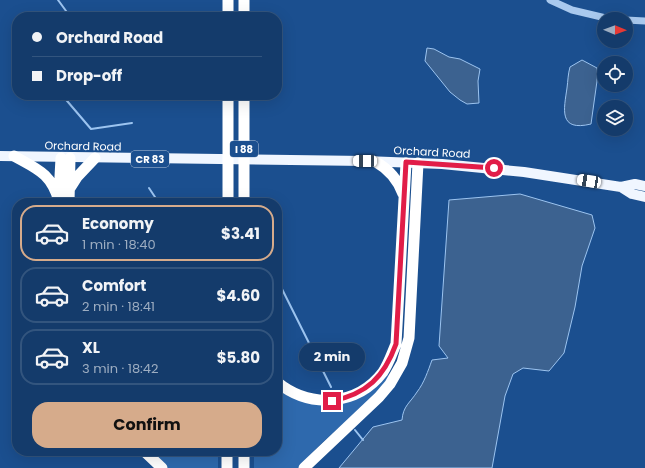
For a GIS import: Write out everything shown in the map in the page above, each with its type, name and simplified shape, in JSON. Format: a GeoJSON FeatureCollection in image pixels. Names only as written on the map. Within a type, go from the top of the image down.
{"type":"FeatureCollection","features":[{"type":"Feature","properties":{"kind":"highway"},"geometry":{"type":"LineString","coordinates":[[228,0],[228,12]]}},
{"type":"Feature","properties":{"kind":"highway"},"geometry":{"type":"LineString","coordinates":[[244,0],[244,12]]}},
{"type":"Feature","properties":{"kind":"highway","name":"I 88"},"geometry":{"type":"LineString","coordinates":[[228,100],[228,198]]}},
{"type":"Feature","properties":{"kind":"highway","name":"I 88"},"geometry":{"type":"LineString","coordinates":[[244,100],[244,198]]}},
{"type":"Feature","properties":{"kind":"highway"},"geometry":{"type":"LineString","coordinates":[[14,156],[42,172],[49,178],[60,198]]}},
{"type":"Feature","properties":{"kind":"highway"},"geometry":{"type":"LineString","coordinates":[[65,158],[70,188]]}},
{"type":"Feature","properties":{"kind":"highway"},"geometry":{"type":"LineString","coordinates":[[62,198],[65,158]]}},
{"type":"Feature","properties":{"kind":"highway"},"geometry":{"type":"LineString","coordinates":[[64,198],[77,177],[95,158]]}},
{"type":"Feature","properties":{"kind":"highway"},"geometry":{"type":"LineString","coordinates":[[376,162],[384,166],[397,180],[404,199]]}},
{"type":"Feature","properties":{"kind":"highway"},"geometry":{"type":"LineString","coordinates":[[282,386],[304,398],[332,401],[360,392],[373,383],[384,370],[396,344],[406,162]]}},
{"type":"Feature","properties":{"kind":"highway"},"geometry":{"type":"LineString","coordinates":[[304,468],[379,397],[390,384],[402,363],[410,327],[418,163]]}},
{"type":"Feature","properties":{"kind":"highway"},"geometry":{"type":"LineString","coordinates":[[149,456],[162,468]]}},
{"type":"Feature","properties":{"kind":"highway"},"geometry":{"type":"LineString","coordinates":[[228,456],[228,468]]}},
{"type":"Feature","properties":{"kind":"highway"},"geometry":{"type":"LineString","coordinates":[[244,456],[244,468]]}},
{"type":"Feature","properties":{"kind":"main road","name":"Orchard Road"},"geometry":{"type":"LineString","coordinates":[[0,156],[406,162],[517,171],[621,187],[635,184],[645,186]]}},
{"type":"Feature","properties":{"kind":"main road","name":"Orchard Road"},"geometry":{"type":"LineString","coordinates":[[621,187],[632,194],[645,197]]}},
{"type":"Feature","properties":{"kind":"street"},"geometry":{"type":"LineString","coordinates":[[550,0],[572,10],[597,16]]}},
{"type":"Feature","properties":{"kind":"street"},"geometry":{"type":"LineString","coordinates":[[633,20],[645,21]]}},
{"type":"Feature","properties":{"kind":"shaded area"},"geometry":{"type":"Polygon","coordinates":[[[427,48],[434,49],[449,57],[460,59],[480,69],[478,81],[479,103],[467,104],[450,92],[425,61],[427,48]]]}},
{"type":"Feature","properties":{"kind":"shaded area"},"geometry":{"type":"Polygon","coordinates":[[[582,60],[597,68],[597,81],[591,124],[580,126],[573,125],[568,122],[566,117],[565,104],[570,67],[582,60]]]}},
{"type":"Feature","properties":{"kind":"shaded area"},"geometry":{"type":"Polygon","coordinates":[[[520,194],[592,215],[595,228],[582,266],[575,307],[564,353],[549,371],[523,368],[513,374],[505,396],[492,468],[339,468],[373,427],[402,420],[405,408],[422,385],[432,360],[448,358],[439,346],[449,200],[520,194]]]}},
{"type":"Feature","properties":{"kind":"shaded area"},"geometry":{"type":"Polygon","coordinates":[[[388,374],[390,375],[369,400],[321,444],[299,468],[254,468],[254,456],[282,456],[282,389],[354,401],[368,393],[388,374]]]}},
{"type":"Feature","properties":{"kind":"shaded area"},"geometry":{"type":"Polygon","coordinates":[[[156,456],[218,456],[218,468],[168,468],[156,456]]]}},
{"type":"Feature","properties":{"kind":"waterway"},"geometry":{"type":"LineString","coordinates":[[58,0],[67,12]]}},
{"type":"Feature","properties":{"kind":"waterway"},"geometry":{"type":"LineString","coordinates":[[66,100],[91,129],[132,123]]}},
{"type":"Feature","properties":{"kind":"waterway"},"geometry":{"type":"LineString","coordinates":[[149,188],[156,198]]}},
{"type":"Feature","properties":{"kind":"waterway"},"geometry":{"type":"LineString","coordinates":[[282,289],[331,387]]}},
{"type":"Feature","properties":{"kind":"waterway"},"geometry":{"type":"LineString","coordinates":[[355,430],[363,440]]}},
{"type":"Feature","properties":{"kind":"route"},"geometry":{"type":"LineString","coordinates":[[332,401],[360,392],[377,379],[390,359],[396,344],[406,162],[494,168]]}}]}
